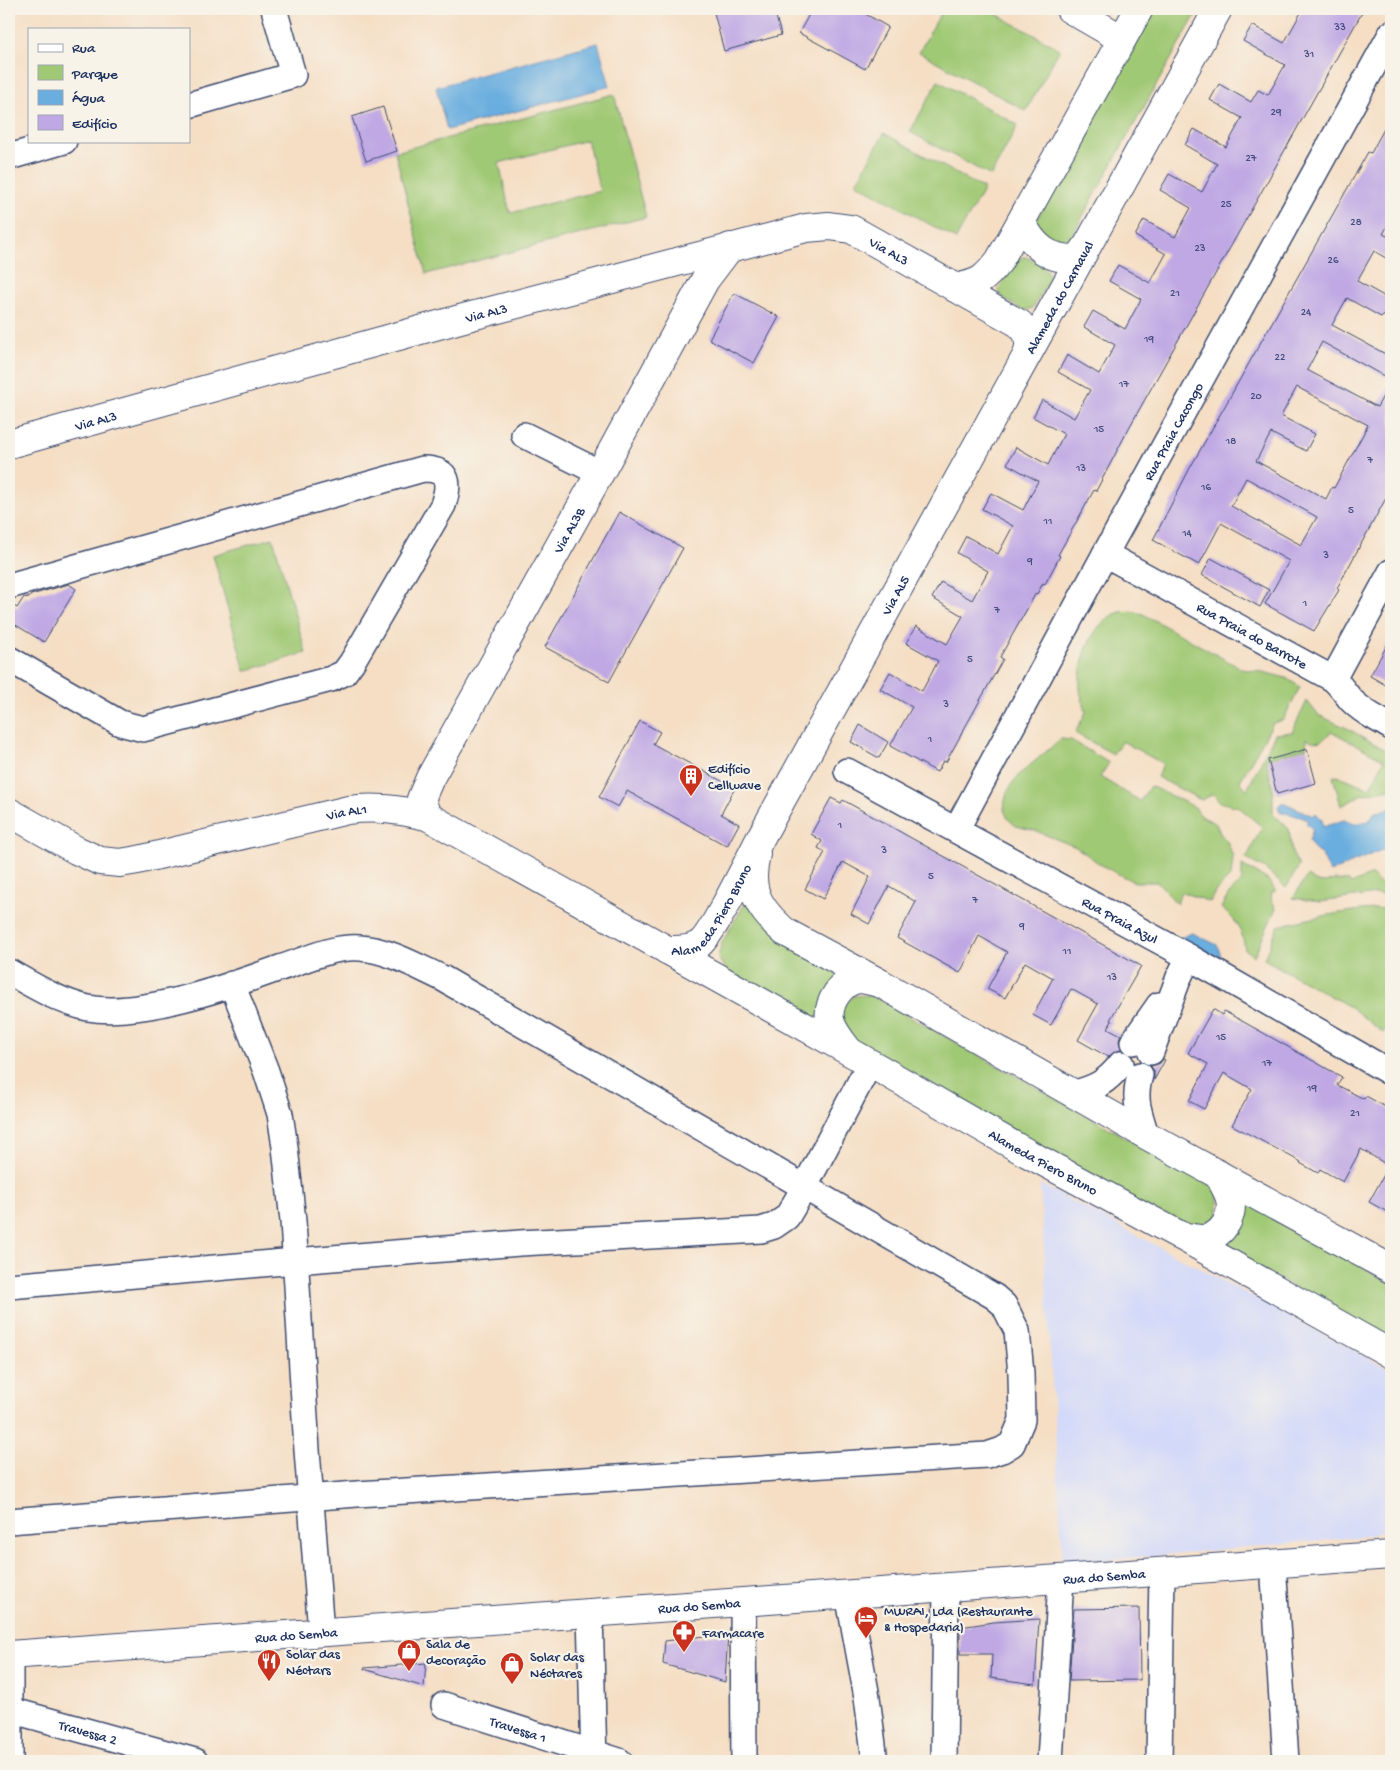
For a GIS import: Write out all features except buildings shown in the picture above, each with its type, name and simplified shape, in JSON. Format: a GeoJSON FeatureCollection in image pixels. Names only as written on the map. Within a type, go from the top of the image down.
{"type":"FeatureCollection","features":[{"type":"Feature","properties":{"kind":"street"},"geometry":{"type":"LineString","coordinates":[[190,105],[293,75],[274,9]]}},
{"type":"Feature","properties":{"kind":"street"},"geometry":{"type":"LineString","coordinates":[[1070,9],[1122,39]]}},
{"type":"Feature","properties":{"kind":"street"},"geometry":{"type":"LineString","coordinates":[[956,288],[973,284],[986,278],[999,261],[1139,9]]}},
{"type":"Feature","properties":{"kind":"street","name":"Alameda do Carnaval"},"geometry":{"type":"LineString","coordinates":[[1028,352],[1218,9]]}},
{"type":"Feature","properties":{"kind":"street","name":"Rua Praia Cacongo"},"geometry":{"type":"LineString","coordinates":[[956,830],[1105,554],[1391,34]]}},
{"type":"Feature","properties":{"kind":"street"},"geometry":{"type":"LineString","coordinates":[[9,157],[61,142]]}},
{"type":"Feature","properties":{"kind":"street"},"geometry":{"type":"LineString","coordinates":[[1021,222],[1029,238],[1043,250],[1062,259],[1078,258],[1085,249]]}},
{"type":"Feature","properties":{"kind":"street","name":"Via AL3"},"geometry":{"type":"LineString","coordinates":[[9,444],[460,319],[806,228],[829,226],[850,229],[956,288]]}},
{"type":"Feature","properties":{"kind":"street","name":"Via AL3B"},"geometry":{"type":"LineString","coordinates":[[427,816],[421,799],[430,778],[705,280],[730,247]]}},
{"type":"Feature","properties":{"kind":"street","name":"Alameda do Carnaval"},"geometry":{"type":"LineString","coordinates":[[956,288],[1020,324],[1030,343],[1028,352]]}},
{"type":"Feature","properties":{"kind":"street","name":"Via AL5"},"geometry":{"type":"LineString","coordinates":[[761,837],[1028,352]]}},
{"type":"Feature","properties":{"kind":"street"},"geometry":{"type":"LineString","coordinates":[[524,435],[600,473]]}},
{"type":"Feature","properties":{"kind":"street"},"geometry":{"type":"LineString","coordinates":[[9,586],[424,469],[434,469],[442,473],[447,480],[448,490],[443,505],[352,662],[344,673],[331,679],[143,729],[120,724],[9,659]]}},
{"type":"Feature","properties":{"kind":"street","name":"Rua Praia do Barrote"},"geometry":{"type":"LineString","coordinates":[[1105,554],[1333,679],[1361,709],[1391,726]]}},
{"type":"Feature","properties":{"kind":"street"},"geometry":{"type":"LineString","coordinates":[[1333,679],[1391,572]]}},
{"type":"Feature","properties":{"kind":"street","name":"Rua Praia Azul"},"geometry":{"type":"LineString","coordinates":[[847,771],[956,830],[1184,967],[1391,1073]]}},
{"type":"Feature","properties":{"kind":"street","name":"Via AL1"},"geometry":{"type":"LineString","coordinates":[[9,812],[76,850],[100,861],[120,862],[138,860],[362,808],[395,809],[427,816],[668,950]]}},
{"type":"Feature","properties":{"kind":"street","name":"Alameda Piero Bruno"},"geometry":{"type":"LineString","coordinates":[[668,950],[686,949],[698,946],[704,941],[761,837]]}},
{"type":"Feature","properties":{"kind":"street","name":"Alameda Piero Bruno"},"geometry":{"type":"LineString","coordinates":[[761,837],[752,870],[755,897],[774,922],[785,932],[880,983],[1072,1094],[1391,1269]]}},
{"type":"Feature","properties":{"kind":"street"},"geometry":{"type":"LineString","coordinates":[[9,972],[43,991],[88,1008],[135,1008],[163,1003],[232,984],[326,952],[358,948],[372,949],[399,958],[442,978],[995,1297],[1004,1305],[1017,1331],[1021,1373],[1022,1420],[1012,1444],[987,1455],[311,1498],[9,1521]]}},
{"type":"Feature","properties":{"kind":"street","name":"Alameda Piero Bruno"},"geometry":{"type":"LineString","coordinates":[[668,950],[1019,1148],[1391,1354]]}},
{"type":"Feature","properties":{"kind":"street"},"geometry":{"type":"LineString","coordinates":[[1142,1047],[1184,967]]}},
{"type":"Feature","properties":{"kind":"street"},"geometry":{"type":"LineString","coordinates":[[9,1286],[520,1243],[761,1230],[774,1226],[787,1217],[804,1188],[861,1058],[838,1037],[830,1020],[833,999],[844,985],[860,979],[880,983]]}},
{"type":"Feature","properties":{"kind":"street"},"geometry":{"type":"LineString","coordinates":[[232,984],[266,1071],[280,1114],[296,1261],[321,1632]]}},
{"type":"Feature","properties":{"kind":"street"},"geometry":{"type":"LineString","coordinates":[[1072,1094],[1091,1089],[1111,1077],[1131,1070],[1136,1090],[1136,1101],[1146,1135]]}},
{"type":"Feature","properties":{"kind":"street"},"geometry":{"type":"LineString","coordinates":[[1181,1236],[1202,1240],[1213,1236],[1223,1229],[1231,1210],[1230,1198],[1218,1174]]}},
{"type":"Feature","properties":{"kind":"street","name":"Rua do Semba"},"geometry":{"type":"LineString","coordinates":[[9,1655],[1391,1555]]}},
{"type":"Feature","properties":{"kind":"street"},"geometry":{"type":"LineString","coordinates":[[1273,1563],[1286,1761]]}},
{"type":"Feature","properties":{"kind":"street"},"geometry":{"type":"LineString","coordinates":[[1159,1761],[1162,1571]]}},
{"type":"Feature","properties":{"kind":"street"},"geometry":{"type":"LineString","coordinates":[[1050,1761],[1061,1579]]}},
{"type":"Feature","properties":{"kind":"street"},"geometry":{"type":"LineString","coordinates":[[944,1761],[946,1587]]}},
{"type":"Feature","properties":{"kind":"street"},"geometry":{"type":"LineString","coordinates":[[848,1594],[867,1697],[876,1761]]}},
{"type":"Feature","properties":{"kind":"street"},"geometry":{"type":"LineString","coordinates":[[743,1602],[744,1761]]}},
{"type":"Feature","properties":{"kind":"street"},"geometry":{"type":"LineString","coordinates":[[590,1613],[594,1757]]}},
{"type":"Feature","properties":{"kind":"street"},"geometry":{"type":"LineString","coordinates":[[9,1655],[10,1761]]}},
{"type":"Feature","properties":{"kind":"street","name":"Travessa 1"},"geometry":{"type":"LineString","coordinates":[[444,1705],[594,1757],[619,1761]]}},
{"type":"Feature","properties":{"kind":"street","name":"Travessa 2"},"geometry":{"type":"LineString","coordinates":[[10,1710],[196,1761]]}},
{"type":"Feature","properties":{"kind":"shaded area"},"geometry":{"type":"Polygon","coordinates":[[[1040,1184],[1391,1370],[1391,1524],[1372,1535],[1356,1537],[1063,1564],[1040,1184]]]}},
{"type":"Feature","properties":{"kind":"green space"},"geometry":{"type":"Polygon","coordinates":[[[943,9],[987,9],[1060,49],[1026,111],[919,52],[943,9]]]}},
{"type":"Feature","properties":{"kind":"green space"},"geometry":{"type":"Polygon","coordinates":[[[1153,9],[1199,9],[1070,239],[1065,244],[1057,241],[1039,229],[1037,219],[1153,9]]]}},
{"type":"Feature","properties":{"kind":"green space"},"geometry":{"type":"Polygon","coordinates":[[[938,81],[1018,125],[991,176],[910,132],[938,81]]]}},
{"type":"Feature","properties":{"kind":"green space"},"geometry":{"type":"Polygon","coordinates":[[[614,94],[646,217],[426,274],[395,152],[614,94]],[[587,140],[499,163],[510,213],[600,191],[587,140]]]}},
{"type":"Feature","properties":{"kind":"green space"},"geometry":{"type":"Polygon","coordinates":[[[884,133],[984,189],[956,239],[856,183],[884,133]]]}},
{"type":"Feature","properties":{"kind":"green space"},"geometry":{"type":"Polygon","coordinates":[[[1025,257],[1046,269],[1050,278],[1033,308],[1024,311],[1004,299],[998,290],[1016,258],[1025,257]]]}},
{"type":"Feature","properties":{"kind":"green space"},"geometry":{"type":"Polygon","coordinates":[[[273,538],[306,653],[245,671],[213,555],[273,538]]]}},
{"type":"Feature","properties":{"kind":"green space"},"geometry":{"type":"Polygon","coordinates":[[[1132,611],[1143,614],[1242,669],[1286,678],[1300,687],[1283,720],[1273,723],[1240,781],[1247,790],[1275,734],[1292,732],[1307,701],[1318,715],[1345,727],[1391,753],[1391,789],[1360,795],[1341,806],[1333,776],[1341,777],[1370,788],[1384,760],[1331,731],[1326,737],[1317,742],[1307,738],[1306,748],[1266,759],[1273,789],[1273,813],[1289,829],[1292,853],[1299,866],[1286,888],[1264,868],[1246,859],[1262,827],[1239,807],[1219,802],[1214,794],[1201,800],[1157,777],[1163,764],[1122,741],[1113,754],[1075,733],[1086,712],[1080,693],[1080,679],[1088,644],[1101,624],[1110,617],[1120,612],[1132,611]]]}},
{"type":"Feature","properties":{"kind":"green space"},"geometry":{"type":"Polygon","coordinates":[[[1061,739],[1071,740],[1109,763],[1100,777],[1140,801],[1150,786],[1195,807],[1200,815],[1216,824],[1228,843],[1233,857],[1231,876],[1215,892],[1210,902],[1181,892],[1177,904],[1158,882],[1135,882],[1103,866],[1076,847],[1036,831],[1016,826],[1008,819],[1004,810],[1005,801],[1013,782],[1061,739]]]}},
{"type":"Feature","properties":{"kind":"green space"},"geometry":{"type":"Polygon","coordinates":[[[1242,865],[1268,880],[1276,891],[1272,892],[1271,899],[1276,908],[1254,956],[1245,950],[1241,931],[1232,917],[1221,908],[1229,894],[1242,881],[1242,865]]]}},
{"type":"Feature","properties":{"kind":"green space"},"geometry":{"type":"Polygon","coordinates":[[[1372,875],[1378,882],[1391,889],[1391,896],[1376,894],[1320,902],[1293,898],[1307,876],[1317,882],[1325,883],[1334,880],[1349,881],[1351,884],[1372,875]]]}},
{"type":"Feature","properties":{"kind":"green space"},"geometry":{"type":"Polygon","coordinates":[[[747,900],[841,976],[817,1023],[726,970],[718,958],[722,942],[747,900]]]}},
{"type":"Feature","properties":{"kind":"green space"},"geometry":{"type":"Polygon","coordinates":[[[1391,908],[1391,1018],[1383,1033],[1352,1008],[1264,959],[1278,926],[1334,914],[1391,908]]]}},
{"type":"Feature","properties":{"kind":"green space"},"geometry":{"type":"Polygon","coordinates":[[[871,995],[1218,1189],[1218,1220],[1188,1232],[845,1039],[841,1008],[854,996],[871,995]]]}},
{"type":"Feature","properties":{"kind":"green space"},"geometry":{"type":"Polygon","coordinates":[[[1241,1200],[1391,1283],[1391,1341],[1216,1245],[1241,1200]]]}},
{"type":"Feature","properties":{"kind":"water"},"geometry":{"type":"Polygon","coordinates":[[[598,43],[610,86],[447,130],[436,87],[598,43]]]}},
{"type":"Feature","properties":{"kind":"water"},"geometry":{"type":"Polygon","coordinates":[[[1281,803],[1285,803],[1313,816],[1316,813],[1322,820],[1323,827],[1344,820],[1355,824],[1369,821],[1374,813],[1391,808],[1391,846],[1330,872],[1322,855],[1316,851],[1309,841],[1313,829],[1307,824],[1307,819],[1281,813],[1278,807],[1281,803]]]}},
{"type":"Feature","properties":{"kind":"water"},"geometry":{"type":"Polygon","coordinates":[[[1192,933],[1217,945],[1223,962],[1180,938],[1192,933]]]}},
{"type":"Feature","properties":{"kind":"place","name":"Edifício Cellwave"},"geometry":{"type":"Point","coordinates":[691,797]}},
{"type":"Feature","properties":{"kind":"place","name":"MWRAI, Lda (Restaurante & Hospedaria)"},"geometry":{"type":"Point","coordinates":[866,1639]}},
{"type":"Feature","properties":{"kind":"place","name":"Farmacare"},"geometry":{"type":"Point","coordinates":[684,1653]}},
{"type":"Feature","properties":{"kind":"place","name":"Sala de decoração"},"geometry":{"type":"Point","coordinates":[409,1672]}},
{"type":"Feature","properties":{"kind":"place","name":"Solar das Néctars"},"geometry":{"type":"Point","coordinates":[269,1682]}},
{"type":"Feature","properties":{"kind":"place","name":"Solar das Néctares"},"geometry":{"type":"Point","coordinates":[512,1685]}}]}
